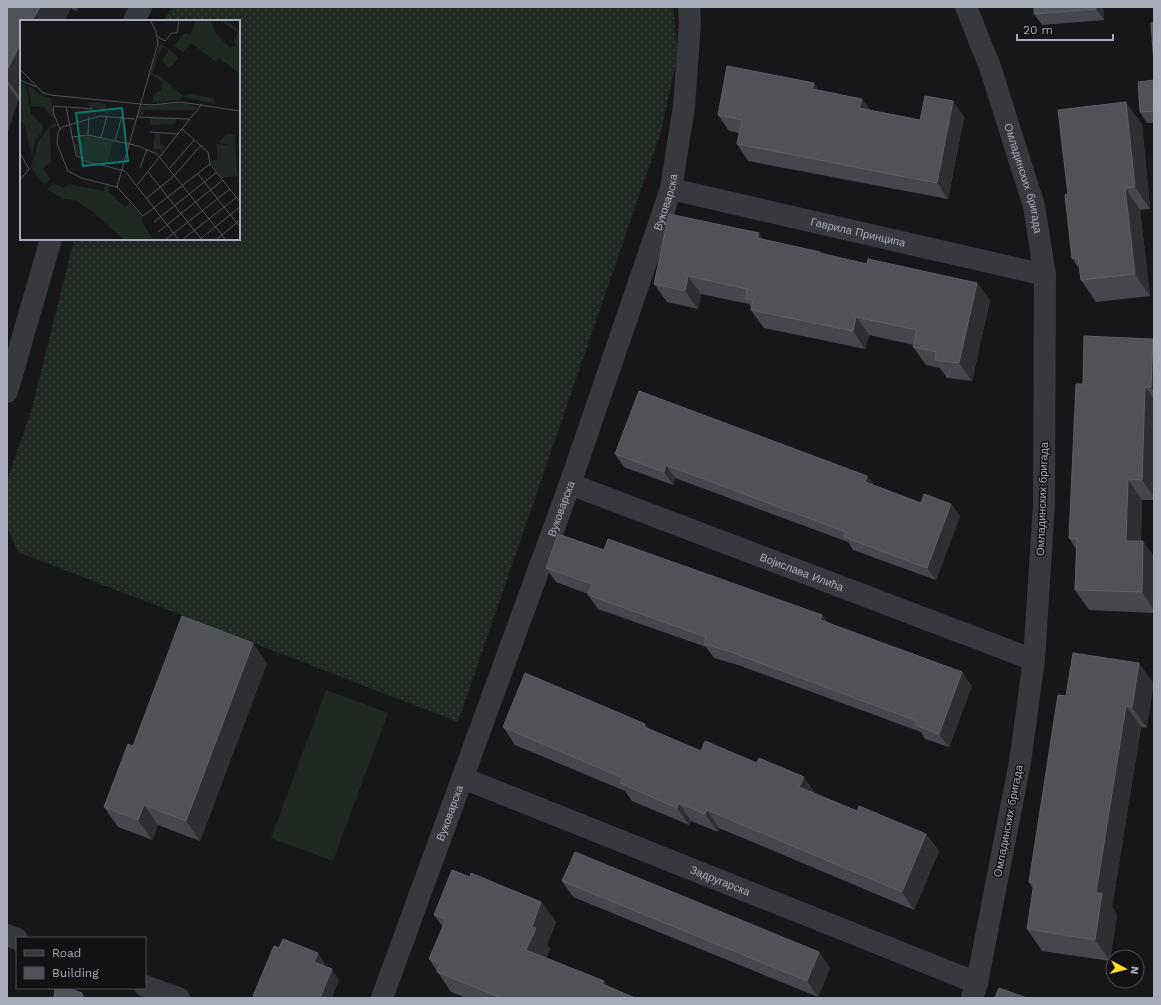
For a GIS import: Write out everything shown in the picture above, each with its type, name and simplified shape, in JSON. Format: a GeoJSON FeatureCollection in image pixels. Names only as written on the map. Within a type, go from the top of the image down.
{"type":"FeatureCollection","features":[{"type":"Feature","properties":{"kind":"street"},"geometry":{"type":"LineString","coordinates":[[134,20],[141,7]]}},
{"type":"Feature","properties":{"kind":"street","name":"Вуковарска"},"geometry":{"type":"LineString","coordinates":[[382,998],[570,484],[671,189],[684,106],[690,23],[689,7]]}},
{"type":"Feature","properties":{"kind":"street","name":"Омладинских бригада"},"geometry":{"type":"LineString","coordinates":[[966,7],[990,67],[1034,206],[1045,275],[1044,504],[1034,660],[1020,762],[974,991]]}},
{"type":"Feature","properties":{"kind":"street","name":"Гаврила Принципа"},"geometry":{"type":"LineString","coordinates":[[671,189],[1045,275]]}},
{"type":"Feature","properties":{"kind":"street"},"geometry":{"type":"LineString","coordinates":[[7,392],[51,240]]}},
{"type":"Feature","properties":{"kind":"street","name":"Војислава Илића"},"geometry":{"type":"LineString","coordinates":[[570,484],[1034,660]]}},
{"type":"Feature","properties":{"kind":"street","name":"Задругарска"},"geometry":{"type":"LineString","coordinates":[[463,778],[974,991]]}},
{"type":"Feature","properties":{"kind":"street"},"geometry":{"type":"LineString","coordinates":[[146,986],[179,998]]}},
{"type":"Feature","properties":{"kind":"shaded area"},"geometry":{"type":"Polygon","coordinates":[[[173,7],[673,7],[678,53],[661,132],[458,722],[18,552],[7,527],[8,477],[31,411],[74,240],[240,240],[240,20],[164,20],[173,7]]]}},
{"type":"Feature","properties":{"kind":"shaded area"},"geometry":{"type":"Polygon","coordinates":[[[326,690],[388,713],[333,861],[271,838],[326,690]]]}},
{"type":"Feature","properties":{"kind":"building"},"geometry":{"type":"Polygon","coordinates":[[[7,7],[40,7],[33,20],[20,20],[20,45],[7,70],[7,7]]]}},
{"type":"Feature","properties":{"kind":"building"},"geometry":{"type":"Polygon","coordinates":[[[1034,7],[1096,7],[1096,9],[1034,14],[1034,7]]]}},
{"type":"Feature","properties":{"kind":"building"},"geometry":{"type":"Polygon","coordinates":[[[1151,23],[1154,23],[1154,64],[1151,23]]]}},
{"type":"Feature","properties":{"kind":"building"},"geometry":{"type":"Polygon","coordinates":[[[727,66],[814,83],[812,89],[862,99],[859,108],[920,120],[925,96],[953,101],[937,183],[737,144],[742,120],[718,115],[727,66]]]}},
{"type":"Feature","properties":{"kind":"building"},"geometry":{"type":"Polygon","coordinates":[[[1154,80],[1154,111],[1140,112],[1138,82],[1154,80]]]}},
{"type":"Feature","properties":{"kind":"building"},"geometry":{"type":"Polygon","coordinates":[[[1126,102],[1135,187],[1125,188],[1135,274],[1081,280],[1078,258],[1072,258],[1065,195],[1068,194],[1058,110],[1126,102]]]}},
{"type":"Feature","properties":{"kind":"building"},"geometry":{"type":"Polygon","coordinates":[[[669,214],[759,233],[757,238],[867,264],[868,259],[977,283],[959,363],[935,360],[936,352],[913,347],[917,330],[856,317],[853,331],[751,310],[753,300],[745,299],[747,289],[688,276],[685,291],[654,284],[669,214]]]}},
{"type":"Feature","properties":{"kind":"building"},"geometry":{"type":"Polygon","coordinates":[[[1084,336],[1153,339],[1151,387],[1145,387],[1142,480],[1128,479],[1126,541],[1143,541],[1142,592],[1075,590],[1077,539],[1069,538],[1076,384],[1083,384],[1084,336]]]}},
{"type":"Feature","properties":{"kind":"building"},"geometry":{"type":"Polygon","coordinates":[[[639,391],[867,476],[865,482],[921,503],[924,494],[951,504],[927,568],[844,537],[846,532],[666,465],[664,472],[615,454],[639,391]]]}},
{"type":"Feature","properties":{"kind":"building"},"geometry":{"type":"Polygon","coordinates":[[[558,534],[604,550],[608,539],[822,615],[820,620],[962,672],[939,734],[915,725],[917,721],[728,651],[704,644],[706,637],[588,595],[592,584],[546,568],[558,534]]]}},
{"type":"Feature","properties":{"kind":"building"},"geometry":{"type":"Polygon","coordinates":[[[182,616],[253,643],[186,821],[144,805],[138,820],[104,807],[128,744],[133,746],[182,616]]]}},
{"type":"Feature","properties":{"kind":"building"},"geometry":{"type":"Polygon","coordinates":[[[1073,653],[1139,663],[1132,707],[1126,706],[1096,893],[1102,893],[1095,940],[1027,929],[1034,883],[1029,882],[1058,695],[1066,696],[1073,653]]]}},
{"type":"Feature","properties":{"kind":"building"},"geometry":{"type":"Polygon","coordinates":[[[525,673],[645,724],[644,727],[701,751],[705,741],[757,763],[759,758],[804,777],[799,787],[857,811],[859,806],[926,834],[902,892],[707,810],[705,814],[679,803],[677,808],[620,783],[623,778],[503,727],[525,673]]]}},
{"type":"Feature","properties":{"kind":"building"},"geometry":{"type":"Polygon","coordinates":[[[575,852],[819,952],[807,981],[562,881],[575,852]]]}},
{"type":"Feature","properties":{"kind":"building"},"geometry":{"type":"Polygon","coordinates":[[[452,870],[470,877],[471,873],[541,902],[532,927],[536,928],[526,950],[604,981],[602,984],[635,998],[497,998],[497,996],[437,972],[440,964],[429,959],[446,919],[434,915],[452,870]]]}},
{"type":"Feature","properties":{"kind":"building"},"geometry":{"type":"Polygon","coordinates":[[[283,939],[318,953],[314,962],[332,969],[320,998],[257,998],[253,996],[274,946],[279,948],[283,939]]]}},
{"type":"Feature","properties":{"kind":"building"},"geometry":{"type":"Polygon","coordinates":[[[999,988],[1027,998],[995,998],[999,988]]]}},
{"type":"Feature","properties":{"kind":"building"},"geometry":{"type":"Polygon","coordinates":[[[55,989],[70,989],[82,993],[82,998],[54,998],[55,989]]]}}]}
